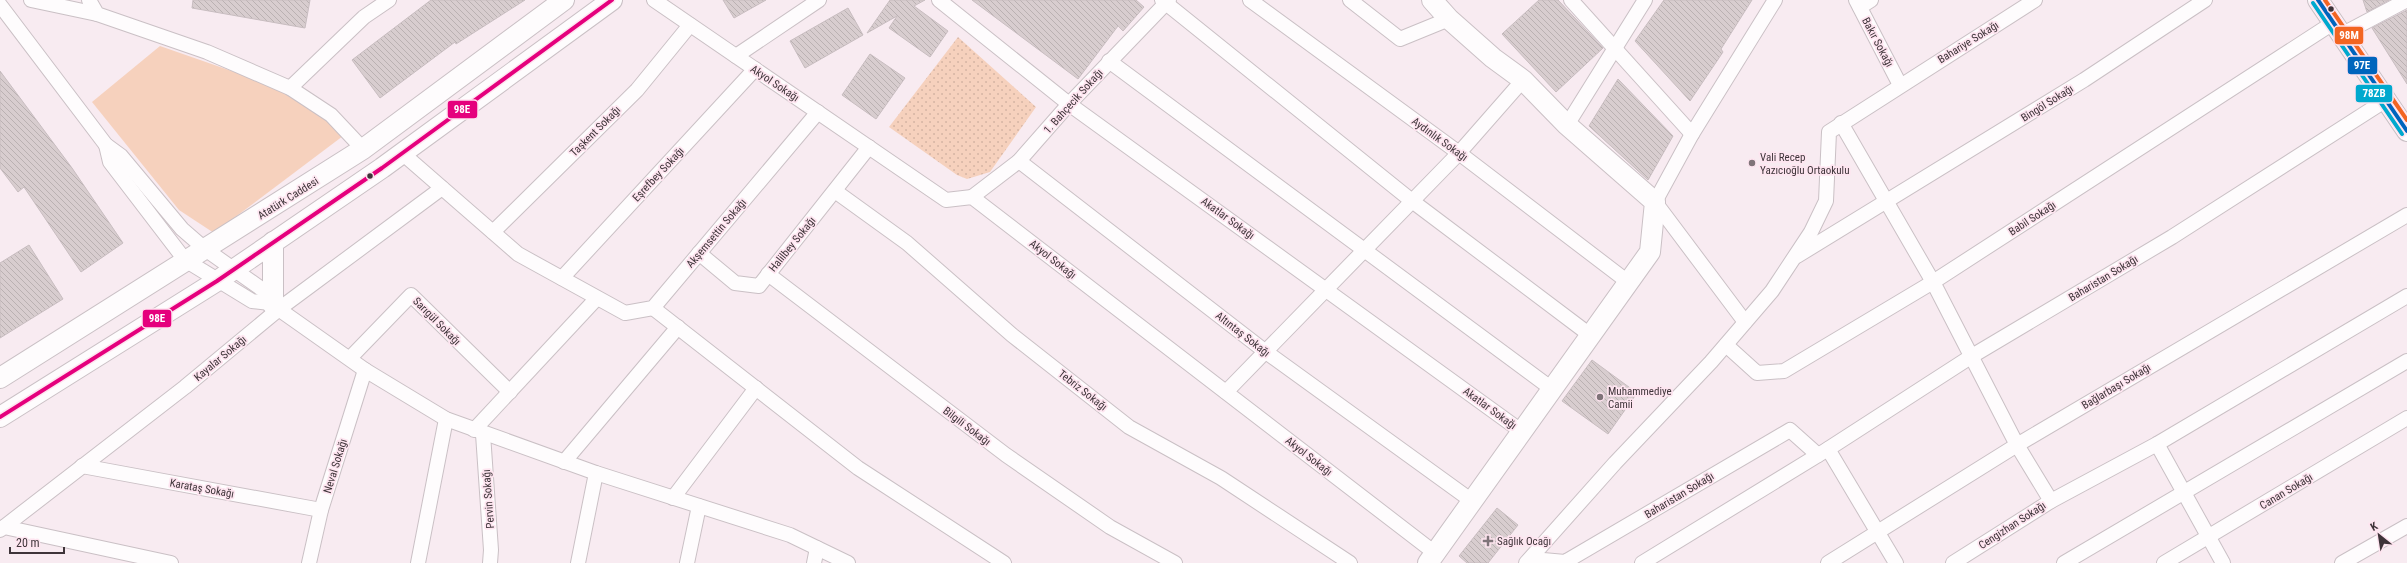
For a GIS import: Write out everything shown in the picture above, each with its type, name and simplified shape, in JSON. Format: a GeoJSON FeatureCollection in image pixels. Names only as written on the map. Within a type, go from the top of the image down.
{"type":"FeatureCollection","features":[{"type":"Feature","properties":{"kind":"main road","name":"Atatürk Caddesi"},"geometry":{"type":"LineString","coordinates":[[0,378],[363,149],[564,0]]}},
{"type":"Feature","properties":{"kind":"main road"},"geometry":{"type":"LineString","coordinates":[[0,418],[217,281],[402,153],[612,0]]}},
{"type":"Feature","properties":{"kind":"main road"},"geometry":{"type":"LineString","coordinates":[[1431,558],[1650,252],[1655,202],[1568,125],[1523,80],[1493,58],[1449,19],[1432,0]]}},
{"type":"Feature","properties":{"kind":"main road"},"geometry":{"type":"LineString","coordinates":[[2318,0],[2407,131]]}},
{"type":"Feature","properties":{"kind":"main road"},"geometry":{"type":"LineString","coordinates":[[273,242],[274,306]]}},
{"type":"Feature","properties":{"kind":"street"},"geometry":{"type":"LineString","coordinates":[[31,0],[97,14],[207,52],[290,88],[331,115],[363,149]]}},
{"type":"Feature","properties":{"kind":"street"},"geometry":{"type":"LineString","coordinates":[[89,0],[97,14]]}},
{"type":"Feature","properties":{"kind":"street"},"geometry":{"type":"LineString","coordinates":[[290,88],[364,17],[389,0]]}},
{"type":"Feature","properties":{"kind":"street","name":"Akyol Sokağı"},"geometry":{"type":"LineString","coordinates":[[654,0],[946,200],[972,196],[1226,392],[1431,558]]}},
{"type":"Feature","properties":{"kind":"street"},"geometry":{"type":"LineString","coordinates":[[736,56],[819,0]]}},
{"type":"Feature","properties":{"kind":"street","name":"Akatlar Sokağı"},"geometry":{"type":"LineString","coordinates":[[939,0],[1069,104],[1521,431]]}},
{"type":"Feature","properties":{"kind":"street","name":"Aydınlık Sokağı"},"geometry":{"type":"LineString","coordinates":[[1250,0],[1459,153],[1628,282]]}},
{"type":"Feature","properties":{"kind":"street"},"geometry":{"type":"LineString","coordinates":[[1350,0],[1400,39],[1449,19]]}},
{"type":"Feature","properties":{"kind":"street"},"geometry":{"type":"LineString","coordinates":[[1571,0],[1692,134]]}},
{"type":"Feature","properties":{"kind":"street"},"geometry":{"type":"LineString","coordinates":[[1568,125],[1614,48],[1645,0]]}},
{"type":"Feature","properties":{"kind":"street","name":"Bahariye Sokağı"},"geometry":{"type":"LineString","coordinates":[[1793,258],[1811,232],[1826,201],[1829,132],[1900,85],[2035,0]]}},
{"type":"Feature","properties":{"kind":"street","name":"Bingöl Sokağı"},"geometry":{"type":"LineString","coordinates":[[1793,258],[1887,202],[2084,80],[2205,0]]}},
{"type":"Feature","properties":{"kind":"street","name":"Babil Sokağı"},"geometry":{"type":"LineString","coordinates":[[1726,345],[1757,372],[1784,371],[1933,282],[2337,29],[2407,0]]}},
{"type":"Feature","properties":{"kind":"street"},"geometry":{"type":"LineString","coordinates":[[1166,1],[1412,201],[1590,335]]}},
{"type":"Feature","properties":{"kind":"street","name":"1. Bahçecik Sokağı"},"geometry":{"type":"LineString","coordinates":[[972,196],[1019,161],[1069,104],[1166,1]]}},
{"type":"Feature","properties":{"kind":"street"},"geometry":{"type":"LineString","coordinates":[[1745,322],[1655,202],[1692,134],[1772,2]]}},
{"type":"Feature","properties":{"kind":"street","name":"Bakır Sokağı"},"geometry":{"type":"LineString","coordinates":[[1862,2],[1900,85]]}},
{"type":"Feature","properties":{"kind":"street"},"geometry":{"type":"LineString","coordinates":[[0,5],[106,145],[121,156],[182,229],[205,249],[263,290],[274,306],[365,370],[446,420],[596,473],[790,535],[848,563]]}},
{"type":"Feature","properties":{"kind":"street","name":"Taşkent Sokağı"},"geometry":{"type":"LineString","coordinates":[[493,232],[637,90],[690,25]]}},
{"type":"Feature","properties":{"kind":"street"},"geometry":{"type":"LineString","coordinates":[[1109,61],[1552,389]]}},
{"type":"Feature","properties":{"kind":"street","name":"Eşrefbey Sokağı"},"geometry":{"type":"LineString","coordinates":[[562,278],[755,69]]}},
{"type":"Feature","properties":{"kind":"street"},"geometry":{"type":"LineString","coordinates":[[1226,392],[1459,153],[1523,80]]}},
{"type":"Feature","properties":{"kind":"street","name":"Baharistan Sokağı"},"geometry":{"type":"LineString","coordinates":[[1642,563],[1823,452],[1972,356],[2172,237],[2386,100]]}},
{"type":"Feature","properties":{"kind":"street","name":"Akşemsettin Sokağı"},"geometry":{"type":"LineString","coordinates":[[653,308],[818,112]]}},
{"type":"Feature","properties":{"kind":"street"},"geometry":{"type":"LineString","coordinates":[[1841,124],[1933,282],[2017,445],[2051,500]]}},
{"type":"Feature","properties":{"kind":"street"},"geometry":{"type":"LineString","coordinates":[[106,145],[110,162],[185,260],[217,281],[252,301],[274,306]]}},
{"type":"Feature","properties":{"kind":"street","name":"Halilbey Sokağı"},"geometry":{"type":"LineString","coordinates":[[699,253],[735,283],[759,286],[869,147]]}},
{"type":"Feature","properties":{"kind":"street"},"geometry":{"type":"LineString","coordinates":[[402,153],[518,254],[625,313],[653,308],[858,468],[1004,563]]}},
{"type":"Feature","properties":{"kind":"street","name":"Altıntaş Sokağı"},"geometry":{"type":"LineString","coordinates":[[1019,161],[1266,352],[1472,501]]}},
{"type":"Feature","properties":{"kind":"street","name":"Kayalar Sokağı"},"geometry":{"type":"LineString","coordinates":[[2,529],[185,387],[274,306],[442,188]]}},
{"type":"Feature","properties":{"kind":"street","name":"Tebriz Sokağı"},"geometry":{"type":"LineString","coordinates":[[835,191],[906,243],[1012,335],[1129,427],[1221,478],[1350,563]]}},
{"type":"Feature","properties":{"kind":"street","name":"Bağlarbaşı Sokağı"},"geometry":{"type":"LineString","coordinates":[[1828,563],[1879,533],[2017,445],[2407,214]]}},
{"type":"Feature","properties":{"kind":"street"},"geometry":{"type":"LineString","coordinates":[[1529,561],[1614,463],[1726,345],[1772,291],[1793,258]]}},
{"type":"Feature","properties":{"kind":"street","name":"Bilgili Sokağı"},"geometry":{"type":"LineString","coordinates":[[768,274],[1006,455],[1110,527],[1175,563]]}},
{"type":"Feature","properties":{"kind":"street","name":"Sarıgül Sokağı"},"geometry":{"type":"LineString","coordinates":[[350,358],[411,295],[510,392]]}},
{"type":"Feature","properties":{"kind":"street","name":"Cengizhan Sokağı"},"geometry":{"type":"LineString","coordinates":[[1953,563],[2051,500],[2157,444],[2407,296]]}},
{"type":"Feature","properties":{"kind":"street"},"geometry":{"type":"LineString","coordinates":[[479,432],[510,392],[597,298]]}},
{"type":"Feature","properties":{"kind":"street"},"geometry":{"type":"LineString","coordinates":[[564,462],[678,327]]}},
{"type":"Feature","properties":{"kind":"street"},"geometry":{"type":"LineString","coordinates":[[2064,563],[2407,361]]}},
{"type":"Feature","properties":{"kind":"street","name":"Neval Sokağı"},"geometry":{"type":"LineString","coordinates":[[309,563],[321,510],[365,370]]}},
{"type":"Feature","properties":{"kind":"street"},"geometry":{"type":"LineString","coordinates":[[674,498],[756,388]]}},
{"type":"Feature","properties":{"kind":"street","name":"Canan Sokağı"},"geometry":{"type":"LineString","coordinates":[[2164,563],[2407,418]]}},
{"type":"Feature","properties":{"kind":"street"},"geometry":{"type":"LineString","coordinates":[[418,563],[446,420]]}},
{"type":"Feature","properties":{"kind":"street","name":"Baharistan Sokağı"},"geometry":{"type":"LineString","coordinates":[[1529,561],[1565,563],[1790,430],[1823,452]]}},
{"type":"Feature","properties":{"kind":"street","name":"Pervin Sokağı"},"geometry":{"type":"LineString","coordinates":[[479,432],[491,550],[490,563]]}},
{"type":"Feature","properties":{"kind":"street"},"geometry":{"type":"LineString","coordinates":[[2157,444],[2223,563]]}},
{"type":"Feature","properties":{"kind":"street"},"geometry":{"type":"LineString","coordinates":[[1823,452],[1879,533],[1896,563]]}},
{"type":"Feature","properties":{"kind":"street","name":"Karataş Sokağı"},"geometry":{"type":"LineString","coordinates":[[82,466],[321,510]]}},
{"type":"Feature","properties":{"kind":"street"},"geometry":{"type":"LineString","coordinates":[[578,563],[596,473]]}},
{"type":"Feature","properties":{"kind":"street"},"geometry":{"type":"LineString","coordinates":[[687,563],[699,506]]}},
{"type":"Feature","properties":{"kind":"street"},"geometry":{"type":"LineString","coordinates":[[2342,563],[2407,526]]}},
{"type":"Feature","properties":{"kind":"street"},"geometry":{"type":"LineString","coordinates":[[2,529],[171,563]]}},
{"type":"Feature","properties":{"kind":"street"},"geometry":{"type":"LineString","coordinates":[[814,563],[817,548]]}},
{"type":"Feature","properties":{"kind":"shaded area"},"geometry":{"type":"Polygon","coordinates":[[[958,37],[1036,107],[990,172],[967,179],[957,175],[889,127],[958,37]]]}},
{"type":"Feature","properties":{"kind":"shaded area"},"geometry":{"type":"Polygon","coordinates":[[[160,46],[306,97],[343,136],[214,233],[179,210],[92,102],[160,46]]]}},
{"type":"Feature","properties":{"kind":"building"},"geometry":{"type":"Polygon","coordinates":[[[193,0],[310,0],[305,28],[192,8],[193,0]]]}},
{"type":"Feature","properties":{"kind":"building"},"geometry":{"type":"Polygon","coordinates":[[[431,0],[525,0],[456,44],[455,42],[380,98],[352,60],[431,0]]]}},
{"type":"Feature","properties":{"kind":"building"},"geometry":{"type":"Polygon","coordinates":[[[723,0],[766,0],[734,18],[723,0]]]}},
{"type":"Feature","properties":{"kind":"building"},"geometry":{"type":"Polygon","coordinates":[[[890,0],[925,0],[914,6],[948,31],[930,57],[889,28],[897,16],[867,33],[890,0]]]}},
{"type":"Feature","properties":{"kind":"building"},"geometry":{"type":"Polygon","coordinates":[[[972,0],[1136,0],[1144,7],[1123,31],[1118,26],[1078,79],[972,0]]]}},
{"type":"Feature","properties":{"kind":"building"},"geometry":{"type":"Polygon","coordinates":[[[1539,0],[1558,0],[1603,48],[1556,92],[1502,34],[1539,0]]]}},
{"type":"Feature","properties":{"kind":"building"},"geometry":{"type":"Polygon","coordinates":[[[1664,0],[1752,0],[1721,49],[1723,52],[1690,101],[1635,41],[1664,0]]]}},
{"type":"Feature","properties":{"kind":"building"},"geometry":{"type":"Polygon","coordinates":[[[2363,0],[2389,0],[2367,12],[2363,0]]]}},
{"type":"Feature","properties":{"kind":"building"},"geometry":{"type":"Polygon","coordinates":[[[848,8],[863,35],[805,68],[790,41],[848,8]]]}},
{"type":"Feature","properties":{"kind":"building"},"geometry":{"type":"Polygon","coordinates":[[[2407,10],[2407,84],[2372,28],[2407,10]]]}},
{"type":"Feature","properties":{"kind":"building"},"geometry":{"type":"Polygon","coordinates":[[[870,54],[905,78],[876,119],[842,95],[870,54]]]}},
{"type":"Feature","properties":{"kind":"building"},"geometry":{"type":"Polygon","coordinates":[[[0,71],[72,168],[123,243],[81,272],[24,187],[18,192],[0,168],[0,71]]]}},
{"type":"Feature","properties":{"kind":"building"},"geometry":{"type":"Polygon","coordinates":[[[1618,79],[1673,136],[1648,180],[1589,126],[1618,79]]]}},
{"type":"Feature","properties":{"kind":"building"},"geometry":{"type":"Polygon","coordinates":[[[29,245],[63,299],[0,338],[0,263],[29,245]]]}},
{"type":"Feature","properties":{"kind":"building","name":"Muhammediye Camii"},"geometry":{"type":"Polygon","coordinates":[[[1592,360],[1637,393],[1608,434],[1562,401],[1592,360]]]}},
{"type":"Feature","properties":{"kind":"building","name":"Sağlık Ocağı"},"geometry":{"type":"Polygon","coordinates":[[[1497,508],[1518,525],[1488,563],[1467,563],[1459,556],[1497,508]]]}},
{"type":"Feature","properties":{"kind":"transit line","name":"98E"},"geometry":{"type":"LineString","coordinates":[[0,417],[217,281],[382,168],[612,0]]}},
{"type":"Feature","properties":{"kind":"transit line","name":"97E"},"geometry":{"type":"LineString","coordinates":[[2318,0],[2407,131]]}},
{"type":"Feature","properties":{"kind":"transit line","name":"98M"},"geometry":{"type":"LineString","coordinates":[[2325,0],[2407,120]]}},
{"type":"Feature","properties":{"kind":"transit line","name":"78ZB"},"geometry":{"type":"LineString","coordinates":[[2313,3],[2402,134]]}},
{"type":"Feature","properties":{"kind":"place","name":"Vali Recep Yazıcıoğlu Ortaokulu"},"geometry":{"type":"Point","coordinates":[1752,163]}},
{"type":"Feature","properties":{"kind":"place","name":"Muhammediye Camii"},"geometry":{"type":"Point","coordinates":[1600,397]}},
{"type":"Feature","properties":{"kind":"place","name":"Sağlık Ocağı"},"geometry":{"type":"Point","coordinates":[1488,541]}}]}
